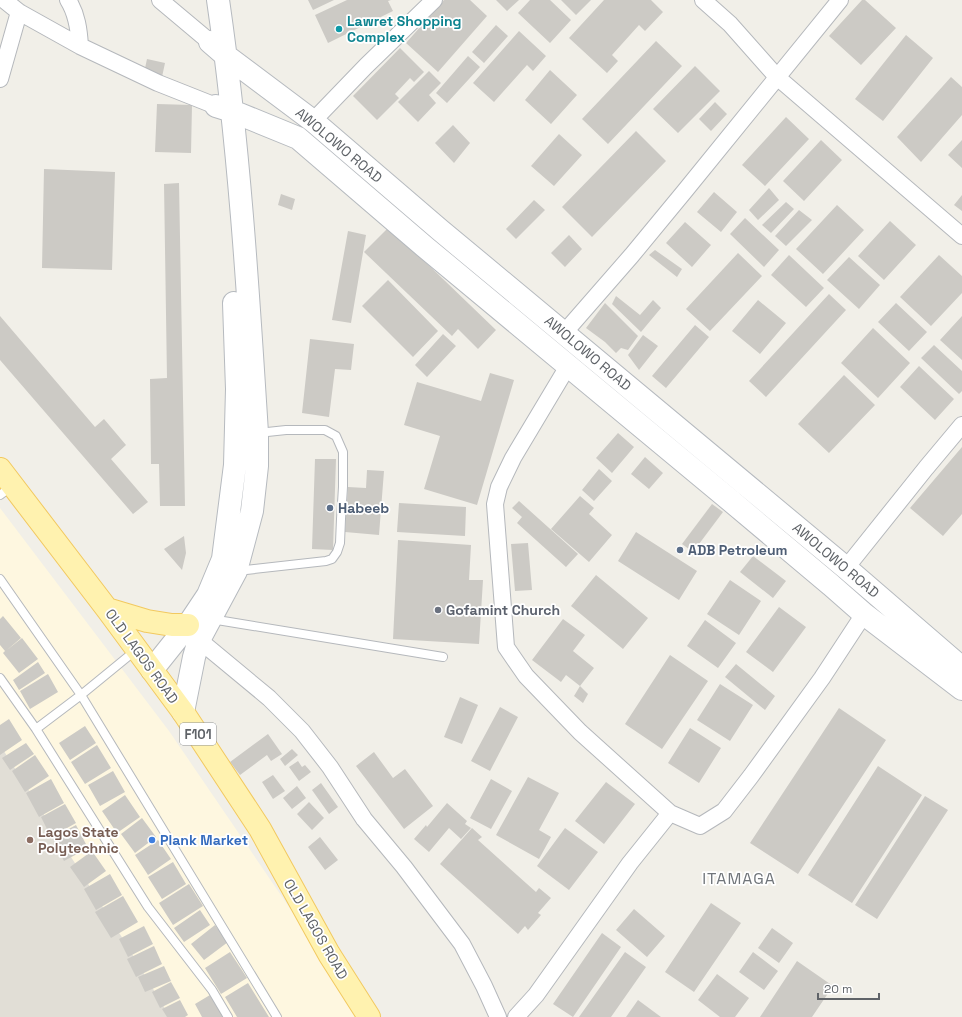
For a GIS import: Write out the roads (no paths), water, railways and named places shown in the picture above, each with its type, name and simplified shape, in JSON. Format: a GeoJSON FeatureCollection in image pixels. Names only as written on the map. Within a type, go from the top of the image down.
{"type":"FeatureCollection","features":[{"type":"Feature","properties":{"kind":"main road"},"geometry":{"type":"LineString","coordinates":[[203,0],[218,48]]}},
{"type":"Feature","properties":{"kind":"main road"},"geometry":{"type":"LineString","coordinates":[[183,712],[194,656],[194,633],[208,595],[224,559],[235,465],[237,389],[224,109],[218,48],[218,0]]}},
{"type":"Feature","properties":{"kind":"main road","name":"AWOLOWO ROAD"},"geometry":{"type":"LineString","coordinates":[[218,48],[313,121],[440,230],[846,568],[962,668]]}},
{"type":"Feature","properties":{"kind":"main road"},"geometry":{"type":"LineString","coordinates":[[152,670],[211,619],[236,571],[252,511],[258,466],[241,204],[224,109]]}},
{"type":"Feature","properties":{"kind":"main road","name":"AWOLOWO ROAD"},"geometry":{"type":"LineString","coordinates":[[224,109],[298,138],[425,248],[814,570],[864,614],[962,689]]}},
{"type":"Feature","properties":{"kind":"main road","name":"OLD LAGOS ROAD"},"geometry":{"type":"LineString","coordinates":[[4,483],[107,609],[183,712],[260,829],[329,954],[368,1017]]}},
{"type":"Feature","properties":{"kind":"main road"},"geometry":{"type":"LineString","coordinates":[[107,609],[194,633]]}},
{"type":"Feature","properties":{"kind":"street"},"geometry":{"type":"LineString","coordinates":[[4,0],[19,12],[80,46],[158,83],[224,109]]}},
{"type":"Feature","properties":{"kind":"street"},"geometry":{"type":"LineString","coordinates":[[68,0],[75,14],[78,25],[80,46]]}},
{"type":"Feature","properties":{"kind":"street"},"geometry":{"type":"LineString","coordinates":[[160,0],[218,48]]}},
{"type":"Feature","properties":{"kind":"street"},"geometry":{"type":"LineString","coordinates":[[313,121],[366,66],[434,0]]}},
{"type":"Feature","properties":{"kind":"street"},"geometry":{"type":"LineString","coordinates":[[703,0],[730,24],[777,77],[962,236]]}},
{"type":"Feature","properties":{"kind":"street"},"geometry":{"type":"LineString","coordinates":[[564,333],[632,255],[840,0]]}},
{"type":"Feature","properties":{"kind":"street"},"geometry":{"type":"LineString","coordinates":[[0,79],[19,12]]}},
{"type":"Feature","properties":{"kind":"street"},"geometry":{"type":"LineString","coordinates":[[568,366],[513,458],[499,487],[495,504],[506,647],[526,676],[580,732],[670,813],[700,826],[724,811],[822,678],[864,614]]}},
{"type":"Feature","properties":{"kind":"street"},"geometry":{"type":"LineString","coordinates":[[846,568],[962,425]]}},
{"type":"Feature","properties":{"kind":"street"},"geometry":{"type":"LineString","coordinates":[[194,633],[269,698],[307,737],[330,767],[364,818],[404,867],[462,944],[498,1017]]}},
{"type":"Feature","properties":{"kind":"street"},"geometry":{"type":"LineString","coordinates":[[516,1017],[536,995],[630,863],[670,813]]}},
{"type":"Feature","properties":{"kind":"lane"},"geometry":{"type":"LineString","coordinates":[[236,571],[326,561],[332,558],[337,552],[340,543],[343,452],[336,436],[325,430],[286,430],[256,433]]}},
{"type":"Feature","properties":{"kind":"lane"},"geometry":{"type":"LineString","coordinates":[[0,579],[82,695],[277,1017]]}},
{"type":"Feature","properties":{"kind":"lane"},"geometry":{"type":"LineString","coordinates":[[211,619],[443,657]]}},
{"type":"Feature","properties":{"kind":"lane"},"geometry":{"type":"LineString","coordinates":[[36,729],[82,695],[137,650]]}},
{"type":"Feature","properties":{"kind":"lane"},"geometry":{"type":"LineString","coordinates":[[0,678],[36,729],[148,907],[212,990],[228,1017]]}},
{"type":"Feature","properties":{"kind":"place","name":"Lawret Shopping Complex"},"geometry":{"type":"Point","coordinates":[339,29]}},
{"type":"Feature","properties":{"kind":"place","name":"Habeeb"},"geometry":{"type":"Point","coordinates":[330,508]}},
{"type":"Feature","properties":{"kind":"place","name":"ADB Petroleum"},"geometry":{"type":"Point","coordinates":[680,550]}},
{"type":"Feature","properties":{"kind":"place","name":"Gofamint Church"},"geometry":{"type":"Point","coordinates":[438,610]}},
{"type":"Feature","properties":{"kind":"place","name":"Lagos State Polytechnic"},"geometry":{"type":"Point","coordinates":[30,840]}},
{"type":"Feature","properties":{"kind":"place","name":"Plank Market"},"geometry":{"type":"Point","coordinates":[152,840]}},
{"type":"Feature","properties":{"kind":"district","name":"ITAMAGA"},"geometry":{"type":"Point","coordinates":[739,878]}}]}
